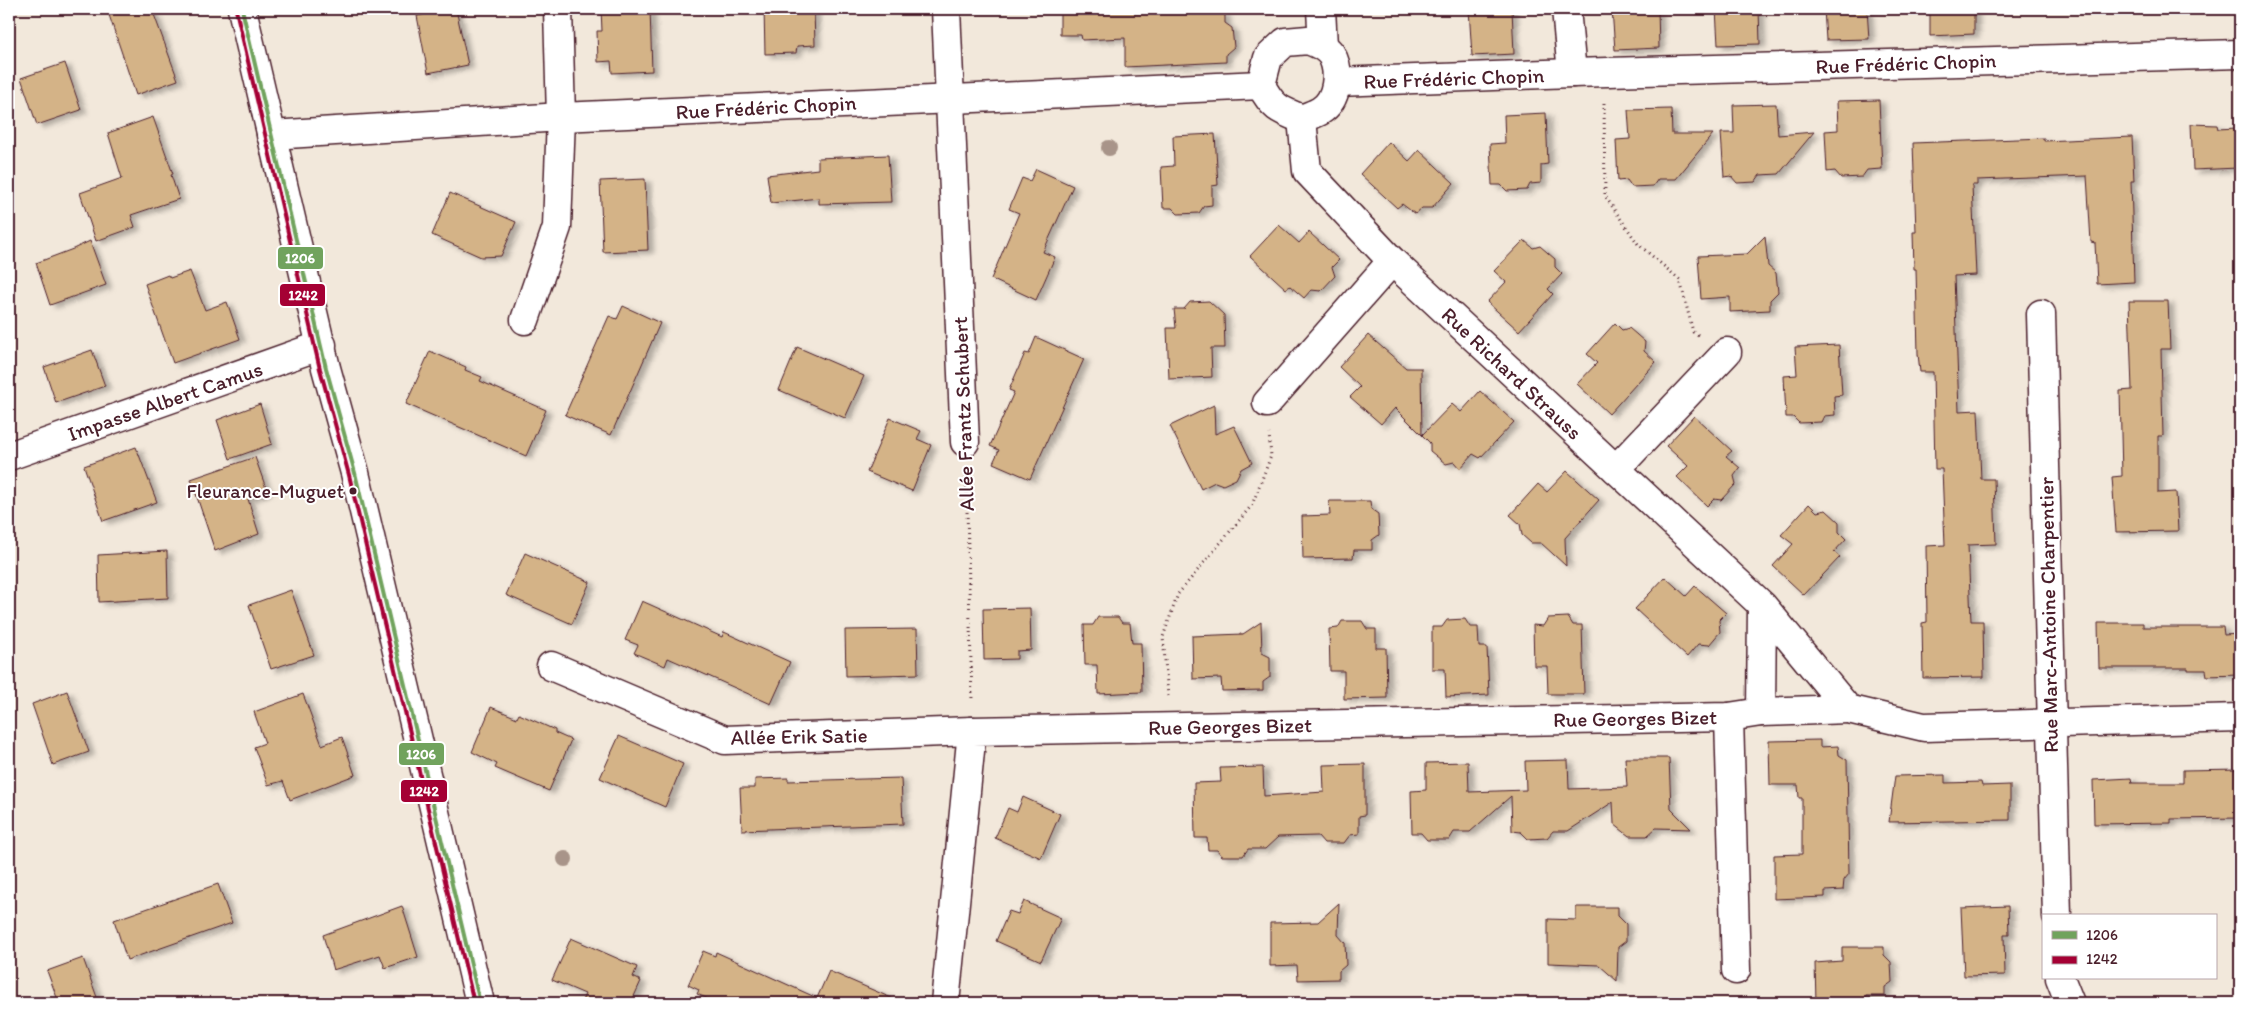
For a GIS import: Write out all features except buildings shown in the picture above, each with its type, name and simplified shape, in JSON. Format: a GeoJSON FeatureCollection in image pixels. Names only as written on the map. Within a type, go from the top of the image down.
{"type":"FeatureCollection","features":[{"type":"Feature","properties":{"kind":"street"},"geometry":{"type":"LineString","coordinates":[[242,9],[322,345],[355,472],[480,1003]]}},
{"type":"Feature","properties":{"kind":"street"},"geometry":{"type":"LineString","coordinates":[[525,320],[557,227],[560,117],[558,9]]}},
{"type":"Feature","properties":{"kind":"street","name":"Allée Frantz Schubert"},"geometry":{"type":"LineString","coordinates":[[946,9],[965,442]]}},
{"type":"Feature","properties":{"kind":"street"},"geometry":{"type":"LineString","coordinates":[[1321,9],[1323,46]]}},
{"type":"Feature","properties":{"kind":"street","name":"Rue Frédéric Chopin"},"geometry":{"type":"LineString","coordinates":[[1566,9],[1572,73]]}},
{"type":"Feature","properties":{"kind":"street"},"geometry":{"type":"LineString","coordinates":[[1308,40],[1323,46],[1331,54],[1336,67],[1337,82],[1334,95],[1322,110],[1302,118],[1275,107],[1270,102],[1261,85],[1268,58],[1285,42],[1308,40]]}},
{"type":"Feature","properties":{"kind":"street","name":"Rue Frédéric Chopin"},"geometry":{"type":"LineString","coordinates":[[1337,82],[1604,72],[2240,54]]}},
{"type":"Feature","properties":{"kind":"street","name":"Rue Frédéric Chopin"},"geometry":{"type":"LineString","coordinates":[[271,135],[560,117],[1261,85]]}},
{"type":"Feature","properties":{"kind":"street","name":"Rue Richard Strauss"},"geometry":{"type":"LineString","coordinates":[[1302,118],[1307,171],[1392,261],[1762,605],[1848,709]]}},
{"type":"Feature","properties":{"kind":"street"},"geometry":{"type":"LineString","coordinates":[[1267,403],[1392,261]]}},
{"type":"Feature","properties":{"kind":"street","name":"Rue Marc-Antoine Charpentier"},"geometry":{"type":"LineString","coordinates":[[2041,314],[2057,914]]}},
{"type":"Feature","properties":{"kind":"street","name":"Impasse Albert Camus"},"geometry":{"type":"LineString","coordinates":[[9,456],[322,345]]}},
{"type":"Feature","properties":{"kind":"street"},"geometry":{"type":"LineString","coordinates":[[1616,469],[1727,352]]}},
{"type":"Feature","properties":{"kind":"street"},"geometry":{"type":"LineString","coordinates":[[1761,712],[1762,605]]}},
{"type":"Feature","properties":{"kind":"street","name":"Allée Erik Satie"},"geometry":{"type":"LineString","coordinates":[[551,666],[725,740],[972,731]]}},
{"type":"Feature","properties":{"kind":"street"},"geometry":{"type":"LineString","coordinates":[[1848,709],[1924,727],[2240,718]]}},
{"type":"Feature","properties":{"kind":"street","name":"Rue Georges Bizet"},"geometry":{"type":"LineString","coordinates":[[972,731],[1729,717],[1761,712],[1848,709]]}},
{"type":"Feature","properties":{"kind":"street"},"geometry":{"type":"LineString","coordinates":[[1729,717],[1736,970]]}},
{"type":"Feature","properties":{"kind":"street"},"geometry":{"type":"LineString","coordinates":[[945,1003],[972,731]]}},
{"type":"Feature","properties":{"kind":"street"},"geometry":{"type":"LineString","coordinates":[[2061,980],[2070,1003]]}},
{"type":"Feature","properties":{"kind":"path"},"geometry":{"type":"LineString","coordinates":[[1604,72],[1605,196],[1638,244],[1680,280],[1693,332],[1727,352]]}},
{"type":"Feature","properties":{"kind":"path"},"geometry":{"type":"LineString","coordinates":[[1170,727],[1163,636],[1178,594],[1252,505],[1271,456],[1267,403]]}},
{"type":"Feature","properties":{"kind":"path","name":"Allée Frantz Schubert"},"geometry":{"type":"LineString","coordinates":[[965,442],[972,731]]}},
{"type":"Feature","properties":{"kind":"transit line","name":"1206"},"geometry":{"type":"LineString","coordinates":[[242,9],[326,368],[355,473],[480,1003]]}},
{"type":"Feature","properties":{"kind":"transit line","name":"1242"},"geometry":{"type":"LineString","coordinates":[[236,10],[320,369],[349,475],[474,1003]]}},
{"type":"Feature","properties":{"kind":"place","name":"Fleurance-Muguet"},"geometry":{"type":"Point","coordinates":[353,491]}}]}
